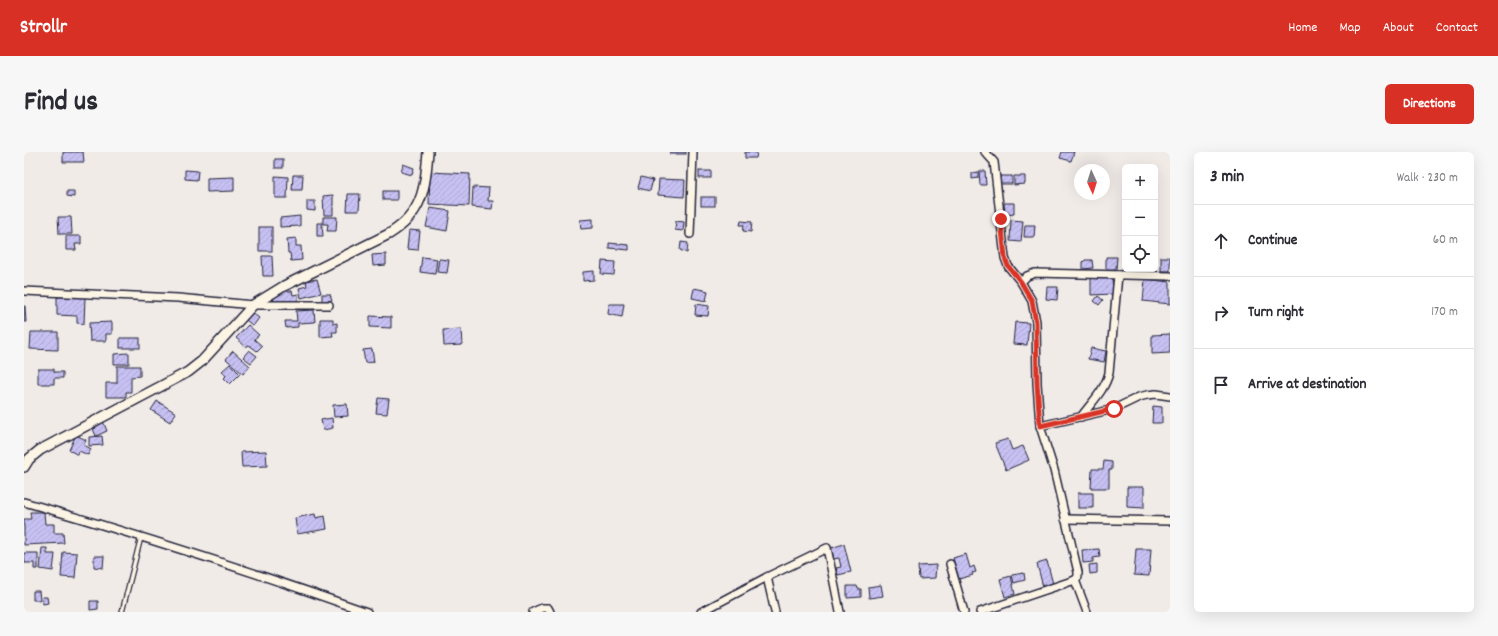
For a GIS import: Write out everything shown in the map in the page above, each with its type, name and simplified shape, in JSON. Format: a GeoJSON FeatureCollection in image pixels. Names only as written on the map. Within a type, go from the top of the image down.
{"type":"FeatureCollection","features":[{"type":"Feature","properties":{"kind":"main road"},"geometry":{"type":"LineString","coordinates":[[24,467],[29,459],[40,450],[188,372],[205,358],[253,305],[284,286],[389,234],[403,225],[415,212],[422,195],[428,152]]}},
{"type":"Feature","properties":{"kind":"street"},"geometry":{"type":"LineString","coordinates":[[690,234],[693,152]]}},
{"type":"Feature","properties":{"kind":"street"},"geometry":{"type":"LineString","coordinates":[[980,612],[1075,580],[1078,577],[1054,470],[1040,426],[1037,383],[1036,322],[1032,301],[1021,282],[1008,266],[1005,258],[994,162],[985,152]]}},
{"type":"Feature","properties":{"kind":"street"},"geometry":{"type":"LineString","coordinates":[[1021,282],[1027,276],[1035,273],[1170,276]]}},
{"type":"Feature","properties":{"kind":"street"},"geometry":{"type":"LineString","coordinates":[[1081,417],[1107,381],[1118,275]]}},
{"type":"Feature","properties":{"kind":"street"},"geometry":{"type":"LineString","coordinates":[[24,291],[178,298],[253,305],[329,305]]}},
{"type":"Feature","properties":{"kind":"street"},"geometry":{"type":"LineString","coordinates":[[1040,426],[1114,409],[1139,397],[1147,395],[1156,394],[1170,396]]}},
{"type":"Feature","properties":{"kind":"street"},"geometry":{"type":"LineString","coordinates":[[24,502],[297,587],[367,612]]}},
{"type":"Feature","properties":{"kind":"street"},"geometry":{"type":"LineString","coordinates":[[1066,519],[1170,521]]}},
{"type":"Feature","properties":{"kind":"street"},"geometry":{"type":"LineString","coordinates":[[701,612],[713,609],[767,577],[827,548],[840,612]]}},
{"type":"Feature","properties":{"kind":"street"},"geometry":{"type":"LineString","coordinates":[[950,564],[964,612]]}},
{"type":"Feature","properties":{"kind":"street"},"geometry":{"type":"LineString","coordinates":[[767,577],[775,612]]}},
{"type":"Feature","properties":{"kind":"street"},"geometry":{"type":"LineString","coordinates":[[1075,580],[1087,612]]}},
{"type":"Feature","properties":{"kind":"street"},"geometry":{"type":"LineString","coordinates":[[534,612],[542,608],[548,608],[550,612]]}},
{"type":"Feature","properties":{"kind":"lane"},"geometry":{"type":"LineString","coordinates":[[122,612],[140,537]]}},
{"type":"Feature","properties":{"kind":"building"},"geometry":{"type":"Polygon","coordinates":[[[63,152],[83,152],[84,162],[63,162],[63,152]]]}},
{"type":"Feature","properties":{"kind":"building"},"geometry":{"type":"Polygon","coordinates":[[[670,152],[686,152],[686,154],[670,154],[670,152]]]}},
{"type":"Feature","properties":{"kind":"building"},"geometry":{"type":"Polygon","coordinates":[[[745,152],[757,152],[756,158],[745,158],[745,152]]]}},
{"type":"Feature","properties":{"kind":"building"},"geometry":{"type":"Polygon","coordinates":[[[1062,152],[1074,152],[1071,161],[1060,158],[1062,152]]]}},
{"type":"Feature","properties":{"kind":"building"},"geometry":{"type":"Polygon","coordinates":[[[275,159],[283,159],[283,168],[275,168],[275,159]]]}},
{"type":"Feature","properties":{"kind":"building"},"geometry":{"type":"Polygon","coordinates":[[[403,164],[414,168],[412,175],[401,172],[403,164]]]}},
{"type":"Feature","properties":{"kind":"building"},"geometry":{"type":"Polygon","coordinates":[[[185,170],[198,171],[197,180],[185,179],[185,170]]]}},
{"type":"Feature","properties":{"kind":"building"},"geometry":{"type":"Polygon","coordinates":[[[699,171],[711,171],[711,178],[699,178],[699,171]]]}},
{"type":"Feature","properties":{"kind":"building"},"geometry":{"type":"Polygon","coordinates":[[[979,171],[985,171],[986,185],[980,185],[979,171]]]}},
{"type":"Feature","properties":{"kind":"building"},"geometry":{"type":"Polygon","coordinates":[[[430,172],[470,174],[469,206],[429,204],[430,172]]]}},
{"type":"Feature","properties":{"kind":"building"},"geometry":{"type":"Polygon","coordinates":[[[978,172],[978,178],[972,179],[972,173],[978,172]]]}},
{"type":"Feature","properties":{"kind":"building"},"geometry":{"type":"Polygon","coordinates":[[[293,175],[303,175],[302,190],[292,190],[293,175]]]}},
{"type":"Feature","properties":{"kind":"building"},"geometry":{"type":"Polygon","coordinates":[[[275,176],[288,177],[287,198],[275,198],[275,176]]]}},
{"type":"Feature","properties":{"kind":"building"},"geometry":{"type":"Polygon","coordinates":[[[1000,176],[1012,176],[1012,184],[1000,184],[1000,176]]]}},
{"type":"Feature","properties":{"kind":"building"},"geometry":{"type":"Polygon","coordinates":[[[1014,176],[1025,176],[1025,184],[1014,185],[1014,176]]]}},
{"type":"Feature","properties":{"kind":"building"},"geometry":{"type":"Polygon","coordinates":[[[234,177],[234,191],[207,192],[207,178],[234,177]]]}},
{"type":"Feature","properties":{"kind":"building"},"geometry":{"type":"Polygon","coordinates":[[[641,177],[653,180],[650,191],[638,188],[641,177]]]}},
{"type":"Feature","properties":{"kind":"building"},"geometry":{"type":"Polygon","coordinates":[[[659,179],[685,180],[684,197],[658,195],[659,179]]]}},
{"type":"Feature","properties":{"kind":"building"},"geometry":{"type":"Polygon","coordinates":[[[473,187],[489,188],[488,201],[493,201],[492,209],[472,207],[473,187]]]}},
{"type":"Feature","properties":{"kind":"building"},"geometry":{"type":"Polygon","coordinates":[[[67,191],[74,191],[74,197],[67,196],[67,191]]]}},
{"type":"Feature","properties":{"kind":"building"},"geometry":{"type":"Polygon","coordinates":[[[383,191],[397,191],[397,200],[383,200],[383,191]]]}},
{"type":"Feature","properties":{"kind":"building"},"geometry":{"type":"Polygon","coordinates":[[[348,194],[360,194],[359,211],[347,211],[348,194]]]}},
{"type":"Feature","properties":{"kind":"building"},"geometry":{"type":"Polygon","coordinates":[[[333,195],[333,215],[324,215],[323,196],[333,195]]]}},
{"type":"Feature","properties":{"kind":"building"},"geometry":{"type":"Polygon","coordinates":[[[701,197],[715,197],[715,206],[701,206],[701,197]]]}},
{"type":"Feature","properties":{"kind":"building"},"geometry":{"type":"Polygon","coordinates":[[[307,201],[315,201],[315,211],[307,210],[307,201]]]}},
{"type":"Feature","properties":{"kind":"building"},"geometry":{"type":"Polygon","coordinates":[[[1004,203],[1014,203],[1014,214],[1005,215],[1004,203]]]}},
{"type":"Feature","properties":{"kind":"building"},"geometry":{"type":"Polygon","coordinates":[[[430,208],[450,211],[447,231],[426,227],[430,208]]]}},
{"type":"Feature","properties":{"kind":"building"},"geometry":{"type":"Polygon","coordinates":[[[300,216],[300,226],[280,227],[280,218],[300,216]]]}},
{"type":"Feature","properties":{"kind":"building"},"geometry":{"type":"Polygon","coordinates":[[[58,217],[71,217],[72,234],[59,234],[58,217]]]}},
{"type":"Feature","properties":{"kind":"building"},"geometry":{"type":"Polygon","coordinates":[[[323,217],[337,217],[336,231],[327,231],[328,224],[323,224],[323,217]]]}},
{"type":"Feature","properties":{"kind":"building"},"geometry":{"type":"Polygon","coordinates":[[[593,219],[593,228],[581,229],[580,220],[593,219]]]}},
{"type":"Feature","properties":{"kind":"building"},"geometry":{"type":"Polygon","coordinates":[[[1011,220],[1023,221],[1021,242],[1010,241],[1011,220]]]}},
{"type":"Feature","properties":{"kind":"building"},"geometry":{"type":"Polygon","coordinates":[[[676,221],[684,222],[683,231],[675,230],[676,221]]]}},
{"type":"Feature","properties":{"kind":"building"},"geometry":{"type":"Polygon","coordinates":[[[741,221],[752,222],[751,232],[743,231],[744,225],[740,225],[741,221]]]}},
{"type":"Feature","properties":{"kind":"building"},"geometry":{"type":"Polygon","coordinates":[[[317,223],[322,223],[323,236],[317,236],[317,223]]]}},
{"type":"Feature","properties":{"kind":"building"},"geometry":{"type":"Polygon","coordinates":[[[1025,225],[1035,225],[1034,237],[1024,237],[1025,225]]]}},
{"type":"Feature","properties":{"kind":"building"},"geometry":{"type":"Polygon","coordinates":[[[259,227],[272,227],[272,251],[259,251],[259,227]]]}},
{"type":"Feature","properties":{"kind":"building"},"geometry":{"type":"Polygon","coordinates":[[[409,230],[420,231],[418,250],[407,249],[409,230]]]}},
{"type":"Feature","properties":{"kind":"building"},"geometry":{"type":"Polygon","coordinates":[[[66,236],[81,236],[81,244],[75,244],[76,250],[66,250],[66,236]]]}},
{"type":"Feature","properties":{"kind":"building"},"geometry":{"type":"Polygon","coordinates":[[[296,238],[296,246],[301,246],[302,260],[291,261],[290,253],[288,253],[287,239],[296,238]]]}},
{"type":"Feature","properties":{"kind":"building"},"geometry":{"type":"Polygon","coordinates":[[[681,242],[688,243],[687,253],[680,250],[681,242]]]}},
{"type":"Feature","properties":{"kind":"building"},"geometry":{"type":"Polygon","coordinates":[[[609,243],[629,245],[629,250],[609,248],[609,243]]]}},
{"type":"Feature","properties":{"kind":"building"},"geometry":{"type":"Polygon","coordinates":[[[386,254],[386,265],[373,266],[372,255],[386,254]]]}},
{"type":"Feature","properties":{"kind":"building"},"geometry":{"type":"Polygon","coordinates":[[[262,256],[272,256],[273,276],[263,276],[262,256]]]}},
{"type":"Feature","properties":{"kind":"building"},"geometry":{"type":"Polygon","coordinates":[[[422,257],[437,259],[435,274],[420,272],[422,257]]]}},
{"type":"Feature","properties":{"kind":"building"},"geometry":{"type":"Polygon","coordinates":[[[1106,257],[1117,257],[1116,269],[1106,269],[1106,257]]]}},
{"type":"Feature","properties":{"kind":"building"},"geometry":{"type":"Polygon","coordinates":[[[1161,257],[1170,257],[1170,271],[1161,271],[1161,257]]]}},
{"type":"Feature","properties":{"kind":"building"},"geometry":{"type":"Polygon","coordinates":[[[439,259],[449,260],[447,273],[437,272],[439,259]]]}},
{"type":"Feature","properties":{"kind":"building"},"geometry":{"type":"Polygon","coordinates":[[[1085,260],[1092,260],[1093,268],[1083,269],[1083,262],[1085,260]]]}},
{"type":"Feature","properties":{"kind":"building"},"geometry":{"type":"Polygon","coordinates":[[[602,261],[615,262],[614,275],[601,274],[602,261]]]}},
{"type":"Feature","properties":{"kind":"building"},"geometry":{"type":"Polygon","coordinates":[[[594,271],[594,280],[583,281],[583,272],[594,271]]]}},
{"type":"Feature","properties":{"kind":"building"},"geometry":{"type":"Polygon","coordinates":[[[1112,277],[1113,294],[1091,295],[1091,278],[1112,277]]]}},
{"type":"Feature","properties":{"kind":"building"},"geometry":{"type":"Polygon","coordinates":[[[317,279],[321,293],[301,298],[299,288],[307,286],[306,281],[317,279]]]}},
{"type":"Feature","properties":{"kind":"building"},"geometry":{"type":"Polygon","coordinates":[[[1145,279],[1170,282],[1170,304],[1143,301],[1145,279]]]}},
{"type":"Feature","properties":{"kind":"building"},"geometry":{"type":"Polygon","coordinates":[[[1047,287],[1058,287],[1057,300],[1046,299],[1047,287]]]}},
{"type":"Feature","properties":{"kind":"building"},"geometry":{"type":"Polygon","coordinates":[[[694,288],[708,291],[706,301],[692,298],[694,288]]]}},
{"type":"Feature","properties":{"kind":"building"},"geometry":{"type":"Polygon","coordinates":[[[286,290],[292,291],[293,295],[298,294],[298,302],[273,303],[274,296],[286,290]]]}},
{"type":"Feature","properties":{"kind":"building"},"geometry":{"type":"Polygon","coordinates":[[[322,294],[330,294],[332,300],[327,301],[327,303],[322,303],[322,294]]]}},
{"type":"Feature","properties":{"kind":"building"},"geometry":{"type":"Polygon","coordinates":[[[1098,296],[1103,300],[1099,305],[1094,301],[1098,296]]]}},
{"type":"Feature","properties":{"kind":"building"},"geometry":{"type":"Polygon","coordinates":[[[57,297],[85,297],[84,324],[77,323],[77,316],[57,315],[57,297]]]}},
{"type":"Feature","properties":{"kind":"building"},"geometry":{"type":"Polygon","coordinates":[[[609,304],[624,304],[622,317],[608,314],[609,304]]]}},
{"type":"Feature","properties":{"kind":"building"},"geometry":{"type":"Polygon","coordinates":[[[696,304],[709,306],[708,316],[695,315],[696,304]]]}},
{"type":"Feature","properties":{"kind":"building"},"geometry":{"type":"Polygon","coordinates":[[[25,306],[26,322],[24,322],[25,306]]]}},
{"type":"Feature","properties":{"kind":"building"},"geometry":{"type":"Polygon","coordinates":[[[314,310],[315,322],[298,323],[298,327],[286,328],[285,321],[297,321],[296,311],[314,310]]]}},
{"type":"Feature","properties":{"kind":"building"},"geometry":{"type":"Polygon","coordinates":[[[253,313],[259,318],[253,326],[246,320],[253,313]]]}},
{"type":"Feature","properties":{"kind":"building"},"geometry":{"type":"Polygon","coordinates":[[[370,316],[391,317],[391,328],[370,327],[370,316]]]}},
{"type":"Feature","properties":{"kind":"building"},"geometry":{"type":"Polygon","coordinates":[[[320,319],[333,319],[333,324],[337,323],[337,332],[332,332],[333,336],[320,337],[320,319]]]}},
{"type":"Feature","properties":{"kind":"building"},"geometry":{"type":"Polygon","coordinates":[[[112,322],[112,334],[106,334],[106,341],[90,341],[89,323],[112,322]]]}},
{"type":"Feature","properties":{"kind":"building"},"geometry":{"type":"Polygon","coordinates":[[[1015,322],[1029,323],[1027,345],[1013,344],[1015,322]]]}},
{"type":"Feature","properties":{"kind":"building"},"geometry":{"type":"Polygon","coordinates":[[[248,325],[259,335],[254,339],[262,346],[257,351],[249,345],[246,347],[236,338],[248,325]]]}},
{"type":"Feature","properties":{"kind":"building"},"geometry":{"type":"Polygon","coordinates":[[[461,329],[462,345],[444,346],[443,330],[461,329]]]}},
{"type":"Feature","properties":{"kind":"building"},"geometry":{"type":"Polygon","coordinates":[[[31,332],[58,332],[58,350],[30,349],[31,332]]]}},
{"type":"Feature","properties":{"kind":"building"},"geometry":{"type":"Polygon","coordinates":[[[1170,334],[1170,353],[1152,354],[1152,335],[1170,334]]]}},
{"type":"Feature","properties":{"kind":"building"},"geometry":{"type":"Polygon","coordinates":[[[120,338],[140,338],[140,348],[120,348],[120,338]]]}},
{"type":"Feature","properties":{"kind":"building"},"geometry":{"type":"Polygon","coordinates":[[[1091,348],[1106,351],[1104,362],[1088,359],[1091,348]]]}},
{"type":"Feature","properties":{"kind":"building"},"geometry":{"type":"Polygon","coordinates":[[[372,349],[374,362],[365,363],[363,350],[372,349]]]}},
{"type":"Feature","properties":{"kind":"building"},"geometry":{"type":"Polygon","coordinates":[[[249,350],[257,356],[251,363],[243,357],[249,350]]]}},
{"type":"Feature","properties":{"kind":"building"},"geometry":{"type":"Polygon","coordinates":[[[233,351],[250,366],[243,374],[226,359],[233,351]]]}},
{"type":"Feature","properties":{"kind":"building"},"geometry":{"type":"Polygon","coordinates":[[[129,353],[129,364],[114,364],[114,354],[129,353]]]}},
{"type":"Feature","properties":{"kind":"building"},"geometry":{"type":"Polygon","coordinates":[[[230,364],[240,374],[230,384],[224,378],[226,376],[222,371],[230,364]]]}},
{"type":"Feature","properties":{"kind":"building"},"geometry":{"type":"Polygon","coordinates":[[[117,366],[140,366],[140,376],[131,377],[131,392],[126,392],[126,397],[106,397],[106,383],[117,383],[117,366]]]}},
{"type":"Feature","properties":{"kind":"building"},"geometry":{"type":"Polygon","coordinates":[[[38,369],[54,369],[54,372],[63,372],[63,378],[54,378],[54,384],[38,384],[38,369]]]}},
{"type":"Feature","properties":{"kind":"building"},"geometry":{"type":"Polygon","coordinates":[[[378,398],[389,399],[387,414],[376,413],[378,398]]]}},
{"type":"Feature","properties":{"kind":"building"},"geometry":{"type":"Polygon","coordinates":[[[157,401],[176,413],[170,422],[151,410],[157,401]]]}},
{"type":"Feature","properties":{"kind":"building"},"geometry":{"type":"Polygon","coordinates":[[[347,404],[348,416],[334,417],[333,405],[347,404]]]}},
{"type":"Feature","properties":{"kind":"building"},"geometry":{"type":"Polygon","coordinates":[[[1153,406],[1162,407],[1162,423],[1152,423],[1153,406]]]}},
{"type":"Feature","properties":{"kind":"building"},"geometry":{"type":"Polygon","coordinates":[[[332,418],[333,428],[323,430],[321,420],[332,418]]]}},
{"type":"Feature","properties":{"kind":"building"},"geometry":{"type":"Polygon","coordinates":[[[103,421],[107,431],[96,436],[93,429],[96,428],[94,425],[103,421]]]}},
{"type":"Feature","properties":{"kind":"building"},"geometry":{"type":"Polygon","coordinates":[[[76,435],[86,440],[84,445],[91,449],[88,455],[79,451],[78,455],[69,450],[76,435]]]}},
{"type":"Feature","properties":{"kind":"building"},"geometry":{"type":"Polygon","coordinates":[[[102,436],[103,445],[89,446],[89,437],[102,436]]]}},
{"type":"Feature","properties":{"kind":"building"},"geometry":{"type":"Polygon","coordinates":[[[1008,439],[1012,450],[1023,446],[1029,460],[1006,470],[995,443],[1008,439]]]}},
{"type":"Feature","properties":{"kind":"building"},"geometry":{"type":"Polygon","coordinates":[[[266,451],[267,466],[242,467],[241,452],[266,451]]]}},
{"type":"Feature","properties":{"kind":"building"},"geometry":{"type":"Polygon","coordinates":[[[1104,461],[1112,462],[1112,470],[1109,470],[1109,488],[1091,488],[1092,469],[1103,469],[1104,461]]]}},
{"type":"Feature","properties":{"kind":"building"},"geometry":{"type":"Polygon","coordinates":[[[1127,487],[1144,487],[1144,508],[1127,507],[1127,487]]]}},
{"type":"Feature","properties":{"kind":"building"},"geometry":{"type":"Polygon","coordinates":[[[1078,493],[1093,493],[1093,508],[1078,508],[1078,493]]]}},
{"type":"Feature","properties":{"kind":"building"},"geometry":{"type":"Polygon","coordinates":[[[30,512],[44,512],[45,524],[54,524],[54,533],[63,533],[64,543],[24,545],[24,519],[31,519],[30,512]]]}},
{"type":"Feature","properties":{"kind":"building"},"geometry":{"type":"Polygon","coordinates":[[[315,514],[316,518],[325,516],[327,529],[297,534],[295,518],[315,514]]]}},
{"type":"Feature","properties":{"kind":"building"},"geometry":{"type":"Polygon","coordinates":[[[844,544],[851,572],[838,575],[836,568],[841,567],[839,558],[834,559],[831,548],[844,544]]]}},
{"type":"Feature","properties":{"kind":"building"},"geometry":{"type":"Polygon","coordinates":[[[42,548],[47,548],[47,554],[55,554],[53,571],[40,569],[42,548]]]}},
{"type":"Feature","properties":{"kind":"building"},"geometry":{"type":"Polygon","coordinates":[[[1099,549],[1100,557],[1093,558],[1093,562],[1083,563],[1082,550],[1099,549]]]}},
{"type":"Feature","properties":{"kind":"building"},"geometry":{"type":"Polygon","coordinates":[[[1136,549],[1151,549],[1149,576],[1134,575],[1136,549]]]}},
{"type":"Feature","properties":{"kind":"building"},"geometry":{"type":"Polygon","coordinates":[[[63,552],[77,553],[75,578],[61,577],[63,552]]]}},
{"type":"Feature","properties":{"kind":"building"},"geometry":{"type":"Polygon","coordinates":[[[24,553],[38,553],[38,569],[34,569],[34,563],[25,563],[24,553]]]}},
{"type":"Feature","properties":{"kind":"building"},"geometry":{"type":"Polygon","coordinates":[[[966,554],[970,568],[974,566],[976,572],[972,573],[973,575],[959,579],[953,558],[966,554]]]}},
{"type":"Feature","properties":{"kind":"building"},"geometry":{"type":"Polygon","coordinates":[[[94,556],[104,556],[103,568],[94,567],[94,556]]]}},
{"type":"Feature","properties":{"kind":"building"},"geometry":{"type":"Polygon","coordinates":[[[1047,561],[1053,584],[1043,587],[1037,564],[1047,561]]]}},
{"type":"Feature","properties":{"kind":"building"},"geometry":{"type":"Polygon","coordinates":[[[1097,564],[1097,573],[1090,574],[1089,565],[1097,564]]]}},
{"type":"Feature","properties":{"kind":"building"},"geometry":{"type":"Polygon","coordinates":[[[936,565],[935,578],[919,579],[918,566],[936,565]]]}},
{"type":"Feature","properties":{"kind":"building"},"geometry":{"type":"Polygon","coordinates":[[[1024,573],[1025,580],[1014,583],[1012,575],[1024,573]]]}},
{"type":"Feature","properties":{"kind":"building"},"geometry":{"type":"Polygon","coordinates":[[[1011,576],[1015,594],[1005,597],[1000,579],[1011,576]]]}},
{"type":"Feature","properties":{"kind":"building"},"geometry":{"type":"Polygon","coordinates":[[[881,585],[883,596],[869,598],[868,587],[881,585]]]}},
{"type":"Feature","properties":{"kind":"building"},"geometry":{"type":"Polygon","coordinates":[[[847,586],[857,586],[858,589],[861,589],[861,597],[847,598],[847,586]]]}},
{"type":"Feature","properties":{"kind":"building"},"geometry":{"type":"Polygon","coordinates":[[[33,591],[39,591],[40,600],[33,600],[33,591]]]}},
{"type":"Feature","properties":{"kind":"building"},"geometry":{"type":"Polygon","coordinates":[[[42,597],[47,597],[48,603],[43,604],[42,597]]]}},
{"type":"Feature","properties":{"kind":"building"},"geometry":{"type":"Polygon","coordinates":[[[90,601],[98,601],[98,609],[90,610],[90,601]]]}},
{"type":"Feature","properties":{"kind":"route"},"geometry":{"type":"LineString","coordinates":[[1001,219],[1005,258],[1008,266],[1021,282],[1032,301],[1036,322],[1037,383],[1040,426],[1114,409]]}}]}
